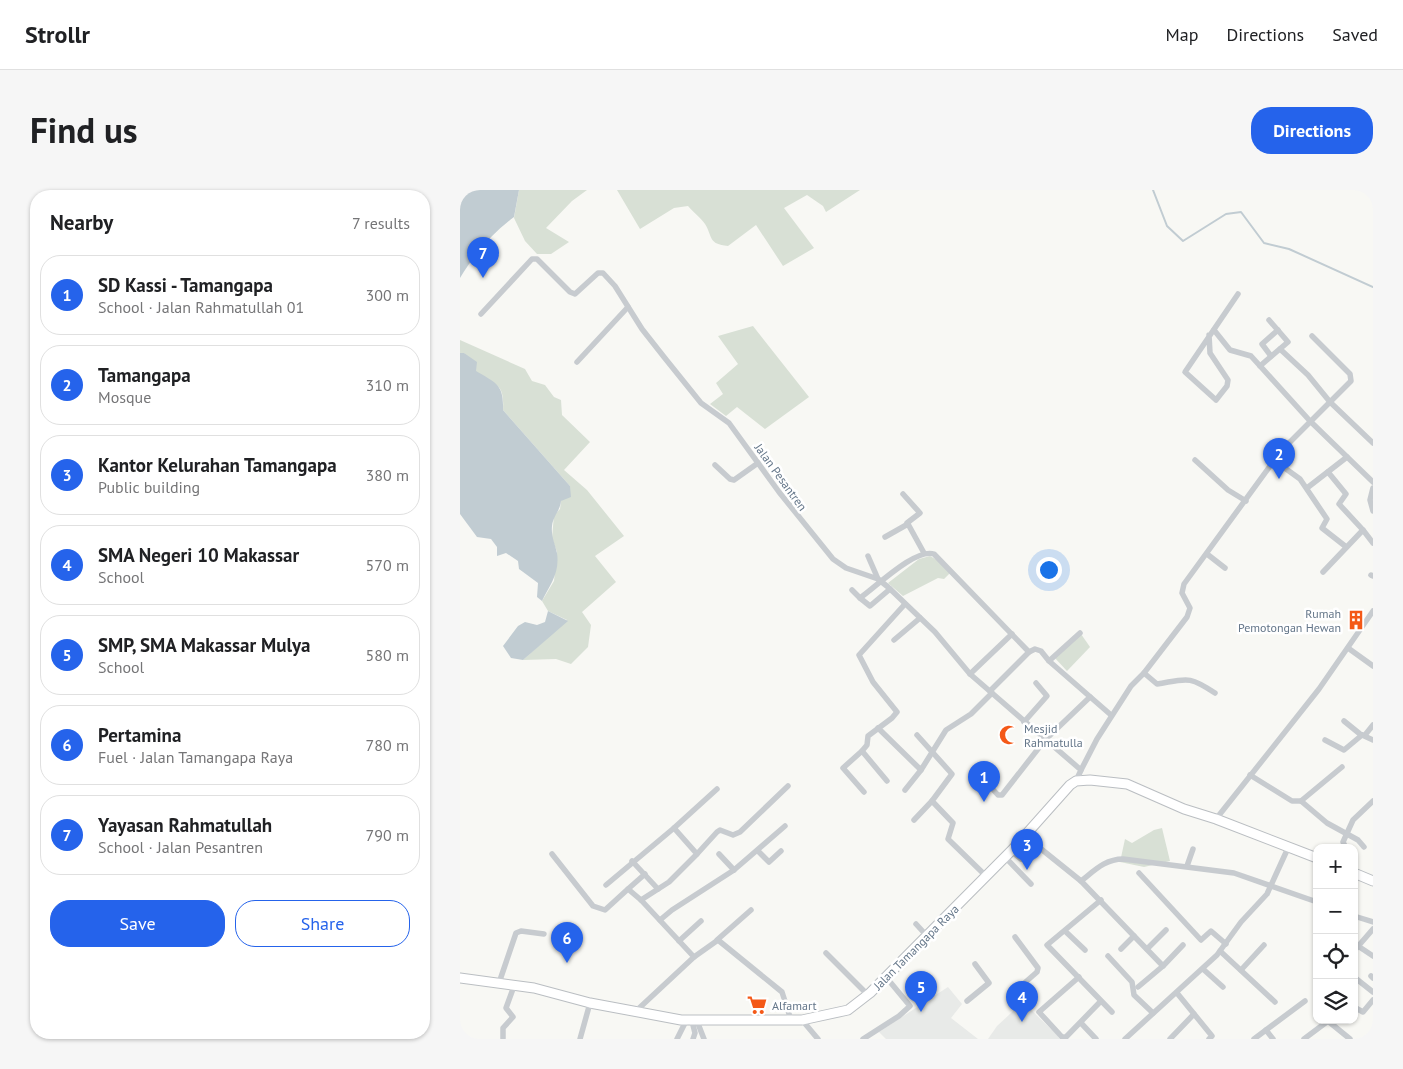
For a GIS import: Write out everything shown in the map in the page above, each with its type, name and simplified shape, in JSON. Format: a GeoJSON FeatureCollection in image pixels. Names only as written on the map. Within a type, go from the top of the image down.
{"type":"FeatureCollection","features":[{"type":"Feature","properties":{"kind":"main road"},"geometry":{"type":"LineString","coordinates":[[1076,781],[1090,780],[1127,784],[1184,809],[1216,818],[1313,857]]}},
{"type":"Feature","properties":{"kind":"main road","name":"Jalan Tamangapa Raya"},"geometry":{"type":"LineString","coordinates":[[460,978],[514,986],[590,1003],[692,1021],[802,1020],[848,1010],[868,995],[927,936],[1008,854],[1070,785],[1076,781]]}},
{"type":"Feature","properties":{"kind":"main road"},"geometry":{"type":"LineString","coordinates":[[1358,875],[1373,881]]}},
{"type":"Feature","properties":{"kind":"street","name":"Jalan Pesantren"},"geometry":{"type":"LineString","coordinates":[[482,314],[532,260],[537,259],[570,292],[575,294],[598,273],[603,273],[642,329],[701,403],[729,423],[806,527],[833,559],[846,568],[879,580],[890,589],[920,618],[970,674],[1044,740],[1081,770]]}},
{"type":"Feature","properties":{"kind":"street"},"geometry":{"type":"LineString","coordinates":[[1211,332],[1210,354],[1228,380],[1216,400],[1184,372],[1211,332],[1238,294]]}},
{"type":"Feature","properties":{"kind":"street"},"geometry":{"type":"LineString","coordinates":[[577,362],[628,307]]}},
{"type":"Feature","properties":{"kind":"street"},"geometry":{"type":"LineString","coordinates":[[1260,366],[1287,344],[1288,340],[1269,320]]}},
{"type":"Feature","properties":{"kind":"street"},"geometry":{"type":"LineString","coordinates":[[1271,356],[1262,344],[1278,330]]}},
{"type":"Feature","properties":{"kind":"street"},"geometry":{"type":"LineString","coordinates":[[1211,332],[1230,350],[1251,356],[1310,421],[1373,482]]}},
{"type":"Feature","properties":{"kind":"street"},"geometry":{"type":"LineString","coordinates":[[1076,781],[1112,715],[1131,686],[1144,673],[1187,617],[1190,608],[1182,588],[1274,460],[1292,438],[1351,381],[1352,377],[1312,336]]}},
{"type":"Feature","properties":{"kind":"street"},"geometry":{"type":"LineString","coordinates":[[1280,349],[1308,375],[1330,402],[1373,443]]}},
{"type":"Feature","properties":{"kind":"street"},"geometry":{"type":"LineString","coordinates":[[1307,488],[1347,457]]}},
{"type":"Feature","properties":{"kind":"street"},"geometry":{"type":"LineString","coordinates":[[1195,460],[1228,490],[1246,501]]}},
{"type":"Feature","properties":{"kind":"street"},"geometry":{"type":"LineString","coordinates":[[1274,460],[1300,479],[1327,519],[1322,528],[1345,546]]}},
{"type":"Feature","properties":{"kind":"street"},"geometry":{"type":"LineString","coordinates":[[714,465],[730,480],[734,480],[758,463]]}},
{"type":"Feature","properties":{"kind":"street"},"geometry":{"type":"LineString","coordinates":[[1328,472],[1346,494],[1340,504],[1373,543]]}},
{"type":"Feature","properties":{"kind":"street"},"geometry":{"type":"LineString","coordinates":[[1373,488],[1370,500],[1373,511]]}},
{"type":"Feature","properties":{"kind":"street"},"geometry":{"type":"LineString","coordinates":[[885,537],[920,513],[903,494]]}},
{"type":"Feature","properties":{"kind":"street"},"geometry":{"type":"LineString","coordinates":[[907,523],[924,553]]}},
{"type":"Feature","properties":{"kind":"street"},"geometry":{"type":"LineString","coordinates":[[1323,572],[1345,546],[1363,530]]}},
{"type":"Feature","properties":{"kind":"street"},"geometry":{"type":"LineString","coordinates":[[860,598],[879,580],[924,553],[934,554],[1029,652]]}},
{"type":"Feature","properties":{"kind":"street"},"geometry":{"type":"LineString","coordinates":[[1207,554],[1226,568]]}},
{"type":"Feature","properties":{"kind":"street"},"geometry":{"type":"LineString","coordinates":[[868,556],[879,580]]}},
{"type":"Feature","properties":{"kind":"street"},"geometry":{"type":"LineString","coordinates":[[852,590],[870,606],[890,589]]}},
{"type":"Feature","properties":{"kind":"street"},"geometry":{"type":"LineString","coordinates":[[864,792],[843,768],[867,745],[867,738],[897,712],[873,682],[859,655],[905,604]]}},
{"type":"Feature","properties":{"kind":"street"},"geometry":{"type":"LineString","coordinates":[[1216,818],[1291,726],[1348,648],[1373,610]]}},
{"type":"Feature","properties":{"kind":"street"},"geometry":{"type":"LineString","coordinates":[[894,640],[920,618]]}},
{"type":"Feature","properties":{"kind":"street"},"geometry":{"type":"LineString","coordinates":[[1049,661],[1080,633]]}},
{"type":"Feature","properties":{"kind":"street"},"geometry":{"type":"LineString","coordinates":[[970,674],[1012,634]]}},
{"type":"Feature","properties":{"kind":"street"},"geometry":{"type":"LineString","coordinates":[[1348,648],[1373,666]]}},
{"type":"Feature","properties":{"kind":"street"},"geometry":{"type":"LineString","coordinates":[[905,790],[922,770],[946,730],[971,714],[1032,649],[1038,649],[1049,661],[1112,715]]}},
{"type":"Feature","properties":{"kind":"street"},"geometry":{"type":"LineString","coordinates":[[1144,673],[1157,684],[1174,679],[1190,680],[1215,692]]}},
{"type":"Feature","properties":{"kind":"street"},"geometry":{"type":"LineString","coordinates":[[1024,722],[1047,696],[1036,683]]}},
{"type":"Feature","properties":{"kind":"street"},"geometry":{"type":"LineString","coordinates":[[985,781],[998,795],[1004,793],[1044,740],[1090,697]]}},
{"type":"Feature","properties":{"kind":"street"},"geometry":{"type":"LineString","coordinates":[[1344,721],[1373,740]]}},
{"type":"Feature","properties":{"kind":"street"},"geometry":{"type":"LineString","coordinates":[[1325,740],[1344,750],[1364,735],[1373,725]]}},
{"type":"Feature","properties":{"kind":"street"},"geometry":{"type":"LineString","coordinates":[[878,728],[922,770]]}},
{"type":"Feature","properties":{"kind":"street"},"geometry":{"type":"LineString","coordinates":[[914,820],[932,801],[952,774],[917,735]]}},
{"type":"Feature","properties":{"kind":"street"},"geometry":{"type":"LineString","coordinates":[[862,751],[887,780]]}},
{"type":"Feature","properties":{"kind":"street"},"geometry":{"type":"LineString","coordinates":[[1250,775],[1292,801],[1301,801],[1342,767]]}},
{"type":"Feature","properties":{"kind":"street"},"geometry":{"type":"LineString","coordinates":[[641,900],[669,882],[720,830],[733,835],[740,832],[788,786]]}},
{"type":"Feature","properties":{"kind":"street"},"geometry":{"type":"LineString","coordinates":[[606,884],[632,860],[674,828],[717,789]]}},
{"type":"Feature","properties":{"kind":"street"},"geometry":{"type":"LineString","coordinates":[[932,801],[954,823],[948,839],[986,876]]}},
{"type":"Feature","properties":{"kind":"street"},"geometry":{"type":"LineString","coordinates":[[1301,801],[1327,823],[1364,847]]}},
{"type":"Feature","properties":{"kind":"street"},"geometry":{"type":"LineString","coordinates":[[1344,844],[1343,842],[1348,835],[1353,820],[1372,805]]}},
{"type":"Feature","properties":{"kind":"street"},"geometry":{"type":"LineString","coordinates":[[660,920],[672,910],[734,870],[785,826]]}},
{"type":"Feature","properties":{"kind":"street"},"geometry":{"type":"LineString","coordinates":[[674,828],[697,854]]}},
{"type":"Feature","properties":{"kind":"street"},"geometry":{"type":"LineString","coordinates":[[1025,836],[1081,881],[1163,966]]}},
{"type":"Feature","properties":{"kind":"street"},"geometry":{"type":"LineString","coordinates":[[1125,1039],[1203,969],[1226,944],[1241,922],[1263,901],[1272,886],[1288,848]]}},
{"type":"Feature","properties":{"kind":"street"},"geometry":{"type":"LineString","coordinates":[[758,850],[769,862],[781,850]]}},
{"type":"Feature","properties":{"kind":"street"},"geometry":{"type":"LineString","coordinates":[[1187,866],[1193,850]]}},
{"type":"Feature","properties":{"kind":"street"},"geometry":{"type":"LineString","coordinates":[[552,854],[593,906],[605,910],[645,874]]}},
{"type":"Feature","properties":{"kind":"street"},"geometry":{"type":"LineString","coordinates":[[719,854],[734,870]]}},
{"type":"Feature","properties":{"kind":"street"},"geometry":{"type":"LineString","coordinates":[[1008,854],[1021,859]]}},
{"type":"Feature","properties":{"kind":"street"},"geometry":{"type":"LineString","coordinates":[[1008,854],[1031,884]]}},
{"type":"Feature","properties":{"kind":"street"},"geometry":{"type":"LineString","coordinates":[[1081,881],[1113,859],[1234,872],[1313,901]]}},
{"type":"Feature","properties":{"kind":"street"},"geometry":{"type":"LineString","coordinates":[[632,860],[658,889]]}},
{"type":"Feature","properties":{"kind":"street"},"geometry":{"type":"LineString","coordinates":[[1139,873],[1201,940],[1211,931],[1226,944]]}},
{"type":"Feature","properties":{"kind":"street"},"geometry":{"type":"LineString","coordinates":[[628,889],[641,900],[694,957]]}},
{"type":"Feature","properties":{"kind":"street"},"geometry":{"type":"LineString","coordinates":[[1101,900],[1053,939],[1048,947],[1079,977],[1100,1002],[1112,1012]]}},
{"type":"Feature","properties":{"kind":"street"},"geometry":{"type":"LineString","coordinates":[[636,1012],[694,957],[717,940],[751,910]]}},
{"type":"Feature","properties":{"kind":"street"},"geometry":{"type":"LineString","coordinates":[[1358,917],[1373,922]]}},
{"type":"Feature","properties":{"kind":"street"},"geometry":{"type":"LineString","coordinates":[[679,941],[701,921]]}},
{"type":"Feature","properties":{"kind":"street"},"geometry":{"type":"LineString","coordinates":[[916,924],[927,936]]}},
{"type":"Feature","properties":{"kind":"street"},"geometry":{"type":"LineString","coordinates":[[1358,946],[1373,929]]}},
{"type":"Feature","properties":{"kind":"street"},"geometry":{"type":"LineString","coordinates":[[1147,949],[1166,930]]}},
{"type":"Feature","properties":{"kind":"street"},"geometry":{"type":"LineString","coordinates":[[499,984],[516,933],[521,931],[544,934]]}},
{"type":"Feature","properties":{"kind":"street"},"geometry":{"type":"LineString","coordinates":[[1065,931],[1085,950]]}},
{"type":"Feature","properties":{"kind":"street"},"geometry":{"type":"LineString","coordinates":[[1121,949],[1134,936]]}},
{"type":"Feature","properties":{"kind":"street"},"geometry":{"type":"LineString","coordinates":[[1015,937],[1038,968],[1037,972],[1021,986]]}},
{"type":"Feature","properties":{"kind":"street"},"geometry":{"type":"LineString","coordinates":[[717,940],[782,992],[791,1020]]}},
{"type":"Feature","properties":{"kind":"street"},"geometry":{"type":"LineString","coordinates":[[1138,987],[1163,966],[1183,944]]}},
{"type":"Feature","properties":{"kind":"street"},"geometry":{"type":"LineString","coordinates":[[1241,970],[1264,945]]}},
{"type":"Feature","properties":{"kind":"street"},"geometry":{"type":"LineString","coordinates":[[1358,949],[1373,956]]}},
{"type":"Feature","properties":{"kind":"street"},"geometry":{"type":"LineString","coordinates":[[1220,951],[1275,1002]]}},
{"type":"Feature","properties":{"kind":"street"},"geometry":{"type":"LineString","coordinates":[[826,954],[868,995]]}},
{"type":"Feature","properties":{"kind":"street"},"geometry":{"type":"LineString","coordinates":[[1108,956],[1132,982],[1134,995],[1152,1013]]}},
{"type":"Feature","properties":{"kind":"street"},"geometry":{"type":"LineString","coordinates":[[967,1001],[989,983],[975,964]]}},
{"type":"Feature","properties":{"kind":"street"},"geometry":{"type":"LineString","coordinates":[[1203,969],[1222,987]]}},
{"type":"Feature","properties":{"kind":"street"},"geometry":{"type":"LineString","coordinates":[[863,1039],[899,1016],[910,1006],[886,977]]}},
{"type":"Feature","properties":{"kind":"street"},"geometry":{"type":"LineString","coordinates":[[1079,977],[1040,1012],[1062,1037],[1066,1037],[1100,1002]]}},
{"type":"Feature","properties":{"kind":"street"},"geometry":{"type":"LineString","coordinates":[[1357,979],[1373,992]]}},
{"type":"Feature","properties":{"kind":"street"},"geometry":{"type":"LineString","coordinates":[[502,1038],[504,1028],[513,1017],[506,1008],[514,986]]}},
{"type":"Feature","properties":{"kind":"street"},"geometry":{"type":"LineString","coordinates":[[1177,993],[1212,1038]]}},
{"type":"Feature","properties":{"kind":"street"},"geometry":{"type":"LineString","coordinates":[[1358,1009],[1364,1012],[1373,1000]]}},
{"type":"Feature","properties":{"kind":"street"},"geometry":{"type":"LineString","coordinates":[[1254,1039],[1305,1001]]}},
{"type":"Feature","properties":{"kind":"street"},"geometry":{"type":"LineString","coordinates":[[580,1039],[590,1003]]}},
{"type":"Feature","properties":{"kind":"street"},"geometry":{"type":"LineString","coordinates":[[1170,1039],[1194,1014]]}},
{"type":"Feature","properties":{"kind":"street"},"geometry":{"type":"LineString","coordinates":[[802,1020],[818,1039]]}},
{"type":"Feature","properties":{"kind":"street"},"geometry":{"type":"LineString","coordinates":[[678,1039],[692,1021]]}},
{"type":"Feature","properties":{"kind":"street"},"geometry":{"type":"LineString","coordinates":[[692,1021],[695,1033],[693,1039]]}},
{"type":"Feature","properties":{"kind":"street"},"geometry":{"type":"LineString","coordinates":[[692,1021],[704,1039]]}},
{"type":"Feature","properties":{"kind":"street"},"geometry":{"type":"LineString","coordinates":[[1307,1038],[1328,1021],[1350,1039]]}},
{"type":"Feature","properties":{"kind":"street"},"geometry":{"type":"LineString","coordinates":[[1081,1023],[1096,1039]]}},
{"type":"Feature","properties":{"kind":"street"},"geometry":{"type":"LineString","coordinates":[[1266,1030],[1273,1039]]}},
{"type":"Feature","properties":{"kind":"shaded area"},"geometry":{"type":"Polygon","coordinates":[[[460,190],[519,190],[514,217],[484,245],[460,278],[460,190]]]}},
{"type":"Feature","properties":{"kind":"shaded area"},"geometry":{"type":"Polygon","coordinates":[[[519,190],[587,190],[572,201],[546,228],[569,242],[551,254],[537,254],[525,241],[514,218],[519,190]]]}},
{"type":"Feature","properties":{"kind":"shaded area"},"geometry":{"type":"Polygon","coordinates":[[[617,190],[860,190],[826,212],[823,206],[807,195],[784,208],[814,248],[783,266],[756,225],[728,246],[717,244],[712,239],[705,224],[688,206],[674,208],[640,229],[617,190]]]}},
{"type":"Feature","properties":{"kind":"shaded area"},"geometry":{"type":"Polygon","coordinates":[[[753,326],[809,397],[765,429],[737,407],[726,416],[710,404],[723,394],[716,383],[738,364],[718,336],[753,326]]]}},
{"type":"Feature","properties":{"kind":"shaded area"},"geometry":{"type":"Polygon","coordinates":[[[460,340],[525,369],[532,381],[545,385],[554,397],[561,400],[562,415],[590,442],[564,470],[587,490],[624,536],[595,556],[616,582],[582,612],[591,625],[588,647],[571,664],[556,659],[523,660],[567,620],[548,611],[542,601],[554,581],[557,552],[552,538],[554,515],[560,509],[561,501],[570,486],[503,410],[500,388],[475,371],[464,353],[460,353],[460,340]]]}},
{"type":"Feature","properties":{"kind":"shaded area"},"geometry":{"type":"Polygon","coordinates":[[[460,353],[464,353],[477,362],[476,371],[497,385],[502,395],[503,410],[570,486],[571,497],[561,501],[552,526],[558,560],[556,573],[542,601],[537,597],[538,583],[519,569],[518,561],[506,553],[497,556],[497,547],[491,539],[477,537],[460,514],[460,353]]]}},
{"type":"Feature","properties":{"kind":"shaded area"},"geometry":{"type":"Polygon","coordinates":[[[930,556],[950,573],[944,579],[938,578],[903,596],[888,583],[919,559],[930,556]]]}},
{"type":"Feature","properties":{"kind":"shaded area"},"geometry":{"type":"Polygon","coordinates":[[[548,611],[568,621],[523,660],[511,658],[503,646],[518,626],[525,622],[537,625],[545,622],[548,611]]]}},
{"type":"Feature","properties":{"kind":"shaded area"},"geometry":{"type":"Polygon","coordinates":[[[1081,634],[1090,647],[1067,671],[1054,657],[1081,634]]]}},
{"type":"Feature","properties":{"kind":"shaded area"},"geometry":{"type":"Polygon","coordinates":[[[1162,828],[1170,861],[1144,867],[1120,862],[1125,839],[1132,843],[1154,830],[1162,828]]]}},
{"type":"Feature","properties":{"kind":"shaded area"},"geometry":{"type":"Polygon","coordinates":[[[948,987],[962,1004],[951,1018],[978,1039],[886,1039],[879,1032],[948,987]]]}},
{"type":"Feature","properties":{"kind":"shaded area"},"geometry":{"type":"Polygon","coordinates":[[[1023,1002],[1060,1039],[988,1039],[997,1026],[1023,1002]]]}},
{"type":"Feature","properties":{"kind":"waterway"},"geometry":{"type":"LineString","coordinates":[[1153,190],[1167,226],[1183,241],[1226,214],[1241,212],[1264,243],[1289,249],[1373,287]]}},
{"type":"Feature","properties":{"kind":"place","name":"Yayasan Rahmatullah"},"geometry":{"type":"Point","coordinates":[483,278]}},
{"type":"Feature","properties":{"kind":"place","name":"Tamangapa"},"geometry":{"type":"Point","coordinates":[1279,479]}},
{"type":"Feature","properties":{"kind":"place","name":"Rumah Pemotongan Hewan"},"geometry":{"type":"Point","coordinates":[1356,620]}},
{"type":"Feature","properties":{"kind":"place","name":"Mesjid Rahmatulla"},"geometry":{"type":"Point","coordinates":[1009,735]}},
{"type":"Feature","properties":{"kind":"place","name":"SD Kassi - Tamangapa"},"geometry":{"type":"Point","coordinates":[984,802]}},
{"type":"Feature","properties":{"kind":"place","name":"Kantor Kelurahan Tamangapa"},"geometry":{"type":"Point","coordinates":[1027,870]}},
{"type":"Feature","properties":{"kind":"place","name":"Pertamina"},"geometry":{"type":"Point","coordinates":[567,963]}},
{"type":"Feature","properties":{"kind":"place","name":"Alfamart"},"geometry":{"type":"Point","coordinates":[757,1005]}},
{"type":"Feature","properties":{"kind":"place","name":"SMP, SMA Makassar Mulya"},"geometry":{"type":"Point","coordinates":[921,1012]}},
{"type":"Feature","properties":{"kind":"place","name":"SMA Negeri 10 Makassar"},"geometry":{"type":"Point","coordinates":[1022,1022]}}]}
